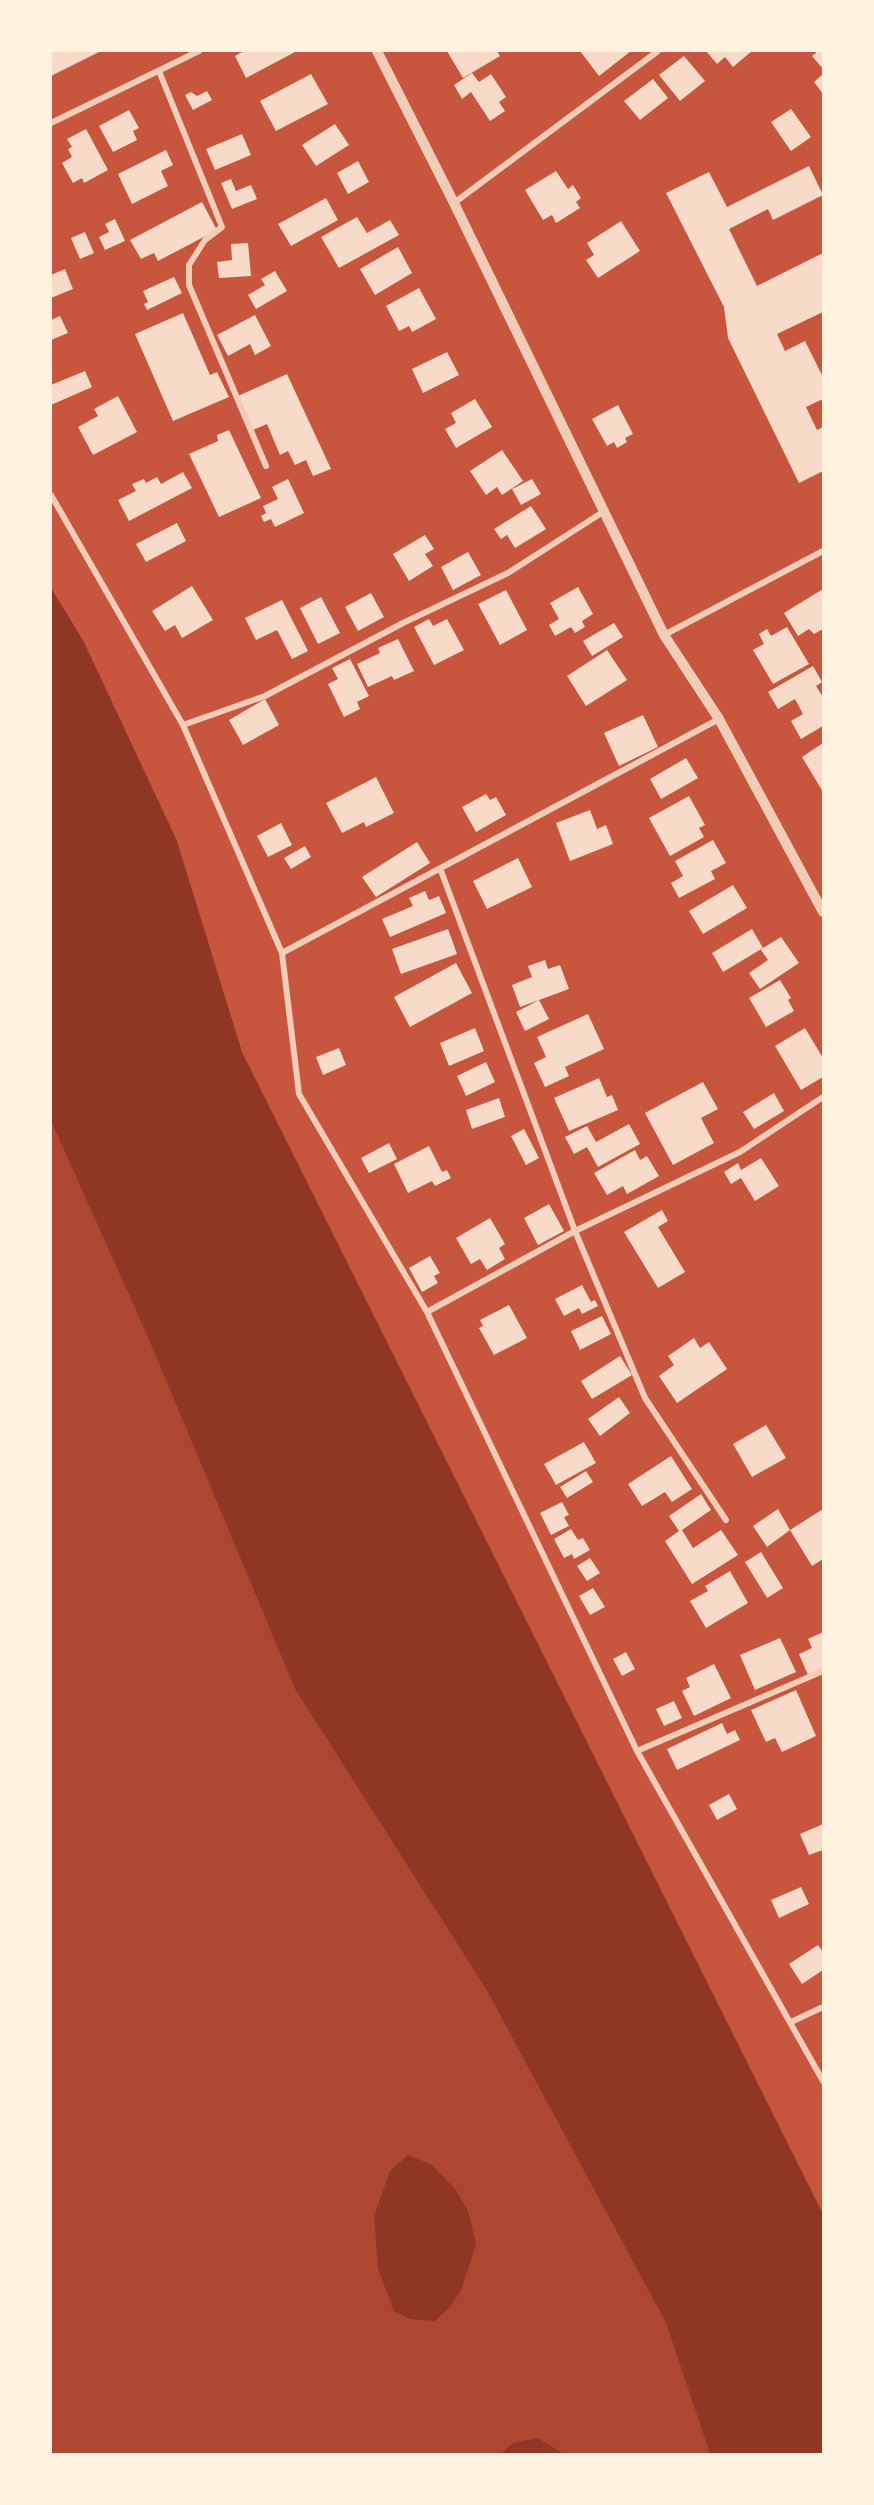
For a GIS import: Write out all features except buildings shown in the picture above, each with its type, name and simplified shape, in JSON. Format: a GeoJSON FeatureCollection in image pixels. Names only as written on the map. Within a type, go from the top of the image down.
{"type":"FeatureCollection","features":[{"type":"Feature","properties":{"kind":"street"},"geometry":{"type":"LineString","coordinates":[[51,123],[200,51]]}},
{"type":"Feature","properties":{"kind":"street"},"geometry":{"type":"LineString","coordinates":[[377,51],[454,203],[664,635],[719,719],[823,912]]}},
{"type":"Feature","properties":{"kind":"street"},"geometry":{"type":"LineString","coordinates":[[454,203],[658,51]]}},
{"type":"Feature","properties":{"kind":"street"},"geometry":{"type":"LineString","coordinates":[[159,71],[222,227],[205,240],[189,265],[189,285],[266,466]]}},
{"type":"Feature","properties":{"kind":"street"},"geometry":{"type":"LineString","coordinates":[[51,495],[183,725],[282,952],[299,1094],[427,1312],[637,1751],[823,2081]]}},
{"type":"Feature","properties":{"kind":"street"},"geometry":{"type":"LineString","coordinates":[[183,725],[265,696],[403,623],[508,573],[603,512]]}},
{"type":"Feature","properties":{"kind":"street"},"geometry":{"type":"LineString","coordinates":[[664,635],[823,551]]}},
{"type":"Feature","properties":{"kind":"street"},"geometry":{"type":"LineString","coordinates":[[282,952],[719,719]]}},
{"type":"Feature","properties":{"kind":"street"},"geometry":{"type":"LineString","coordinates":[[440,868],[574,1231],[645,1398],[726,1520]]}},
{"type":"Feature","properties":{"kind":"street"},"geometry":{"type":"LineString","coordinates":[[427,1312],[574,1231],[740,1152],[823,1096]]}},
{"type":"Feature","properties":{"kind":"street"},"geometry":{"type":"LineString","coordinates":[[637,1751],[823,1671]]}},
{"type":"Feature","properties":{"kind":"street"},"geometry":{"type":"LineString","coordinates":[[791,2022],[823,2007]]}},
{"type":"Feature","properties":{"kind":"shaded area"},"geometry":{"type":"Polygon","coordinates":[[[51,588],[84,642],[177,841],[242,1052],[823,2214],[823,2454],[710,2454],[666,2323],[486,1989],[295,1689],[147,1335],[51,1121],[51,588]]]}},
{"type":"Feature","properties":{"kind":"shaded area"},"geometry":{"type":"Polygon","coordinates":[[[51,1121],[147,1335],[295,1689],[486,1989],[666,2323],[710,2454],[51,2454],[51,1121]]]}},
{"type":"Feature","properties":{"kind":"shaded area"},"geometry":{"type":"Polygon","coordinates":[[[408,2155],[432,2165],[456,2190],[468,2211],[476,2244],[461,2290],[450,2307],[435,2321],[410,2319],[394,2311],[378,2269],[374,2216],[390,2171],[408,2155]]]}},
{"type":"Feature","properties":{"kind":"shaded area"},"geometry":{"type":"Polygon","coordinates":[[[538,2438],[563,2454],[501,2454],[513,2443],[538,2438]]]}}]}
